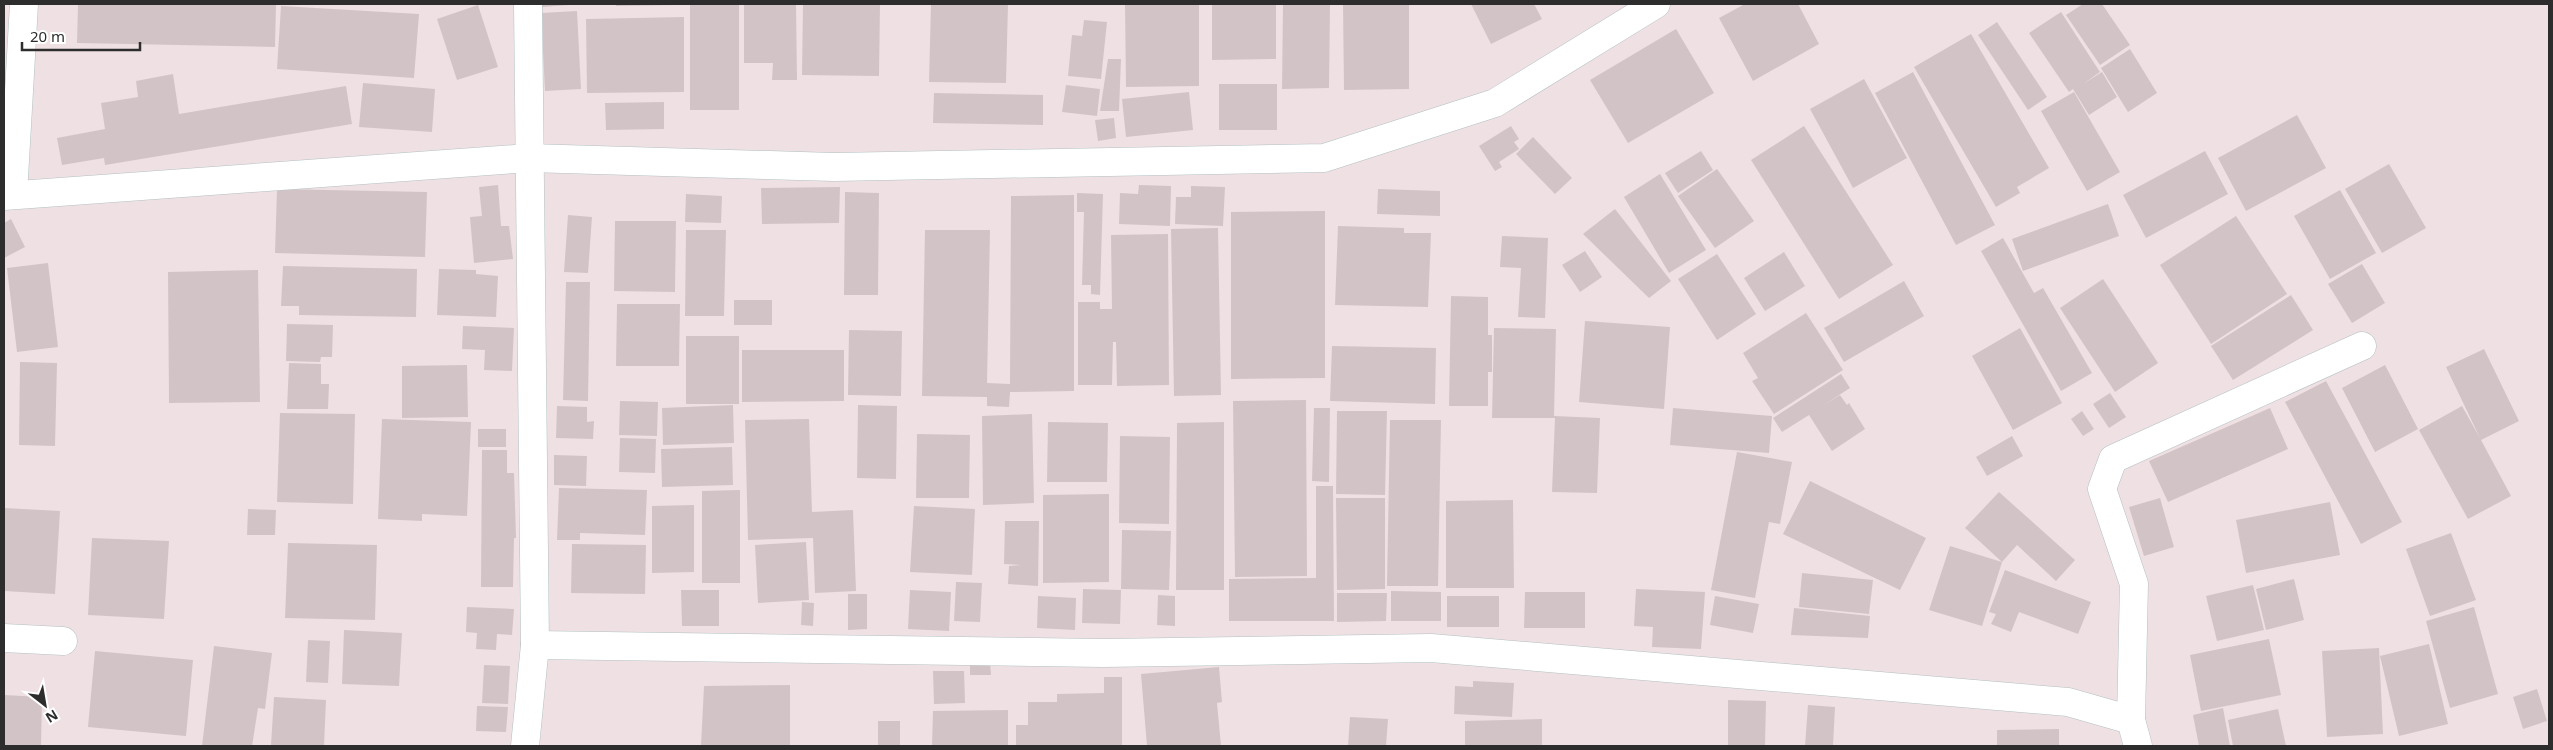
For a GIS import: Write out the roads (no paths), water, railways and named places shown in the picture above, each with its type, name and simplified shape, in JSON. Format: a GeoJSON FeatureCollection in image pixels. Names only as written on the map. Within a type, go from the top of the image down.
{"type":"FeatureCollection","features":[{"type":"Feature","properties":{"kind":"street"},"geometry":{"type":"LineString","coordinates":[[24,4],[8,196],[529,158],[834,167],[1324,158],[1495,103],[1656,4]]}},
{"type":"Feature","properties":{"kind":"street"},"geometry":{"type":"LineString","coordinates":[[525,746],[535,645],[528,4]]}},
{"type":"Feature","properties":{"kind":"street"},"geometry":{"type":"LineString","coordinates":[[2138,746],[2131,720],[2134,584],[2102,490],[2112,459],[2362,346]]}},
{"type":"Feature","properties":{"kind":"street"},"geometry":{"type":"LineString","coordinates":[[4,638],[63,641]]}},
{"type":"Feature","properties":{"kind":"street"},"geometry":{"type":"LineString","coordinates":[[535,645],[1103,653],[1431,648],[2068,702],[2131,720]]}}]}
